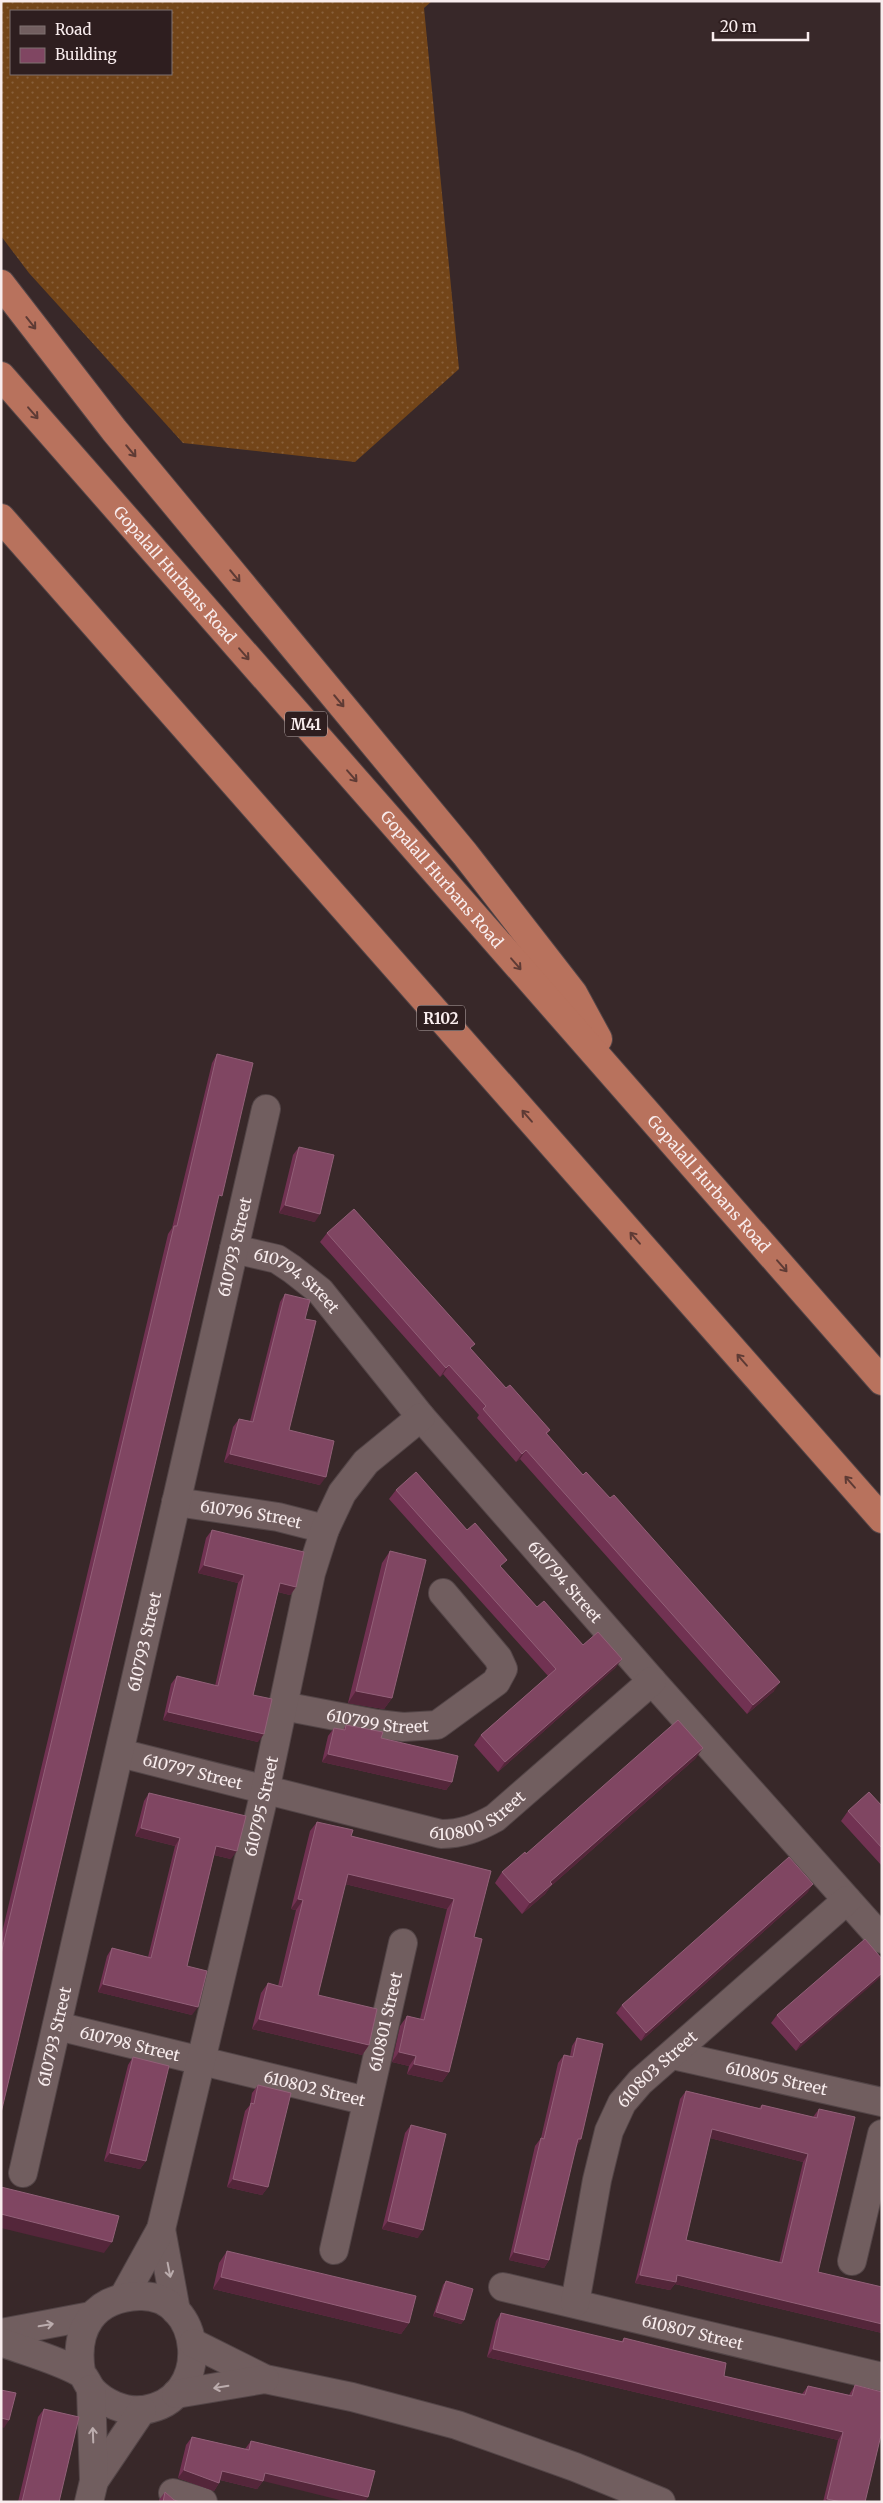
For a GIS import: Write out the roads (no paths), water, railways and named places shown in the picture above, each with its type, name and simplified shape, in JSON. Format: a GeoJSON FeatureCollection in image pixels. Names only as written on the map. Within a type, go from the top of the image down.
{"type":"FeatureCollection","features":[{"type":"Feature","properties":{"kind":"highway"},"geometry":{"type":"LineString","coordinates":[[1,284],[114,430],[465,854],[572,993],[594,1030],[612,1071]]}},
{"type":"Feature","properties":{"kind":"highway","name":"Gopalall Hurbans Road"},"geometry":{"type":"LineString","coordinates":[[1,376],[882,1381]]}},
{"type":"Feature","properties":{"kind":"highway","name":"R102"},"geometry":{"type":"LineString","coordinates":[[1,518],[882,1519]]}},
{"type":"Feature","properties":{"kind":"street","name":"610793 Street"},"geometry":{"type":"LineString","coordinates":[[23,2173],[266,1109]]}},
{"type":"Feature","properties":{"kind":"street","name":"610794 Street"},"geometry":{"type":"LineString","coordinates":[[234,1249],[277,1259],[320,1291],[421,1417],[652,1682],[882,1939]]}},
{"type":"Feature","properties":{"kind":"street","name":"610795 Street"},"geometry":{"type":"LineString","coordinates":[[161,2229],[265,1790],[311,1573],[325,1528],[342,1493],[366,1462],[421,1417]]}},
{"type":"Feature","properties":{"kind":"street","name":"610796 Street"},"geometry":{"type":"LineString","coordinates":[[176,1502],[278,1517],[325,1528]]}},
{"type":"Feature","properties":{"kind":"street","name":"610799 Street"},"geometry":{"type":"LineString","coordinates":[[283,1706],[377,1724],[403,1727],[437,1725],[496,1682],[504,1669],[498,1658],[442,1593]]}},
{"type":"Feature","properties":{"kind":"street","name":"610800 Street"},"geometry":{"type":"LineString","coordinates":[[265,1790],[441,1834],[458,1834],[478,1828],[495,1818],[652,1682]]}},
{"type":"Feature","properties":{"kind":"street","name":"610797 Street"},"geometry":{"type":"LineString","coordinates":[[120,1753],[265,1790]]}},
{"type":"Feature","properties":{"kind":"street","name":"610803 Street"},"geometry":{"type":"LineString","coordinates":[[575,2304],[597,2180],[609,2131],[628,2096],[640,2082],[847,1900]]}},
{"type":"Feature","properties":{"kind":"street","name":"610801 Street"},"geometry":{"type":"LineString","coordinates":[[367,2101],[403,1943]]}},
{"type":"Feature","properties":{"kind":"street","name":"610798 Street"},"geometry":{"type":"LineString","coordinates":[[57,2026],[202,2060]]}},
{"type":"Feature","properties":{"kind":"street","name":"610805 Street"},"geometry":{"type":"LineString","coordinates":[[672,2055],[882,2102]]}},
{"type":"Feature","properties":{"kind":"street","name":"610802 Street"},"geometry":{"type":"LineString","coordinates":[[202,2060],[367,2101],[334,2250]]}},
{"type":"Feature","properties":{"kind":"street"},"geometry":{"type":"LineString","coordinates":[[852,2261],[882,2134]]}},
{"type":"Feature","properties":{"kind":"street"},"geometry":{"type":"LineString","coordinates":[[124,2296],[161,2229]]}},
{"type":"Feature","properties":{"kind":"street"},"geometry":{"type":"LineString","coordinates":[[161,2229],[176,2311]]}},
{"type":"Feature","properties":{"kind":"street","name":"610807 Street"},"geometry":{"type":"LineString","coordinates":[[503,2287],[882,2377]]}},
{"type":"Feature","properties":{"kind":"street"},"geometry":{"type":"LineString","coordinates":[[1,2342],[86,2381],[106,2402],[124,2409],[142,2410],[160,2404],[176,2394],[187,2379],[193,2361],[193,2343],[187,2326],[176,2311],[161,2300],[144,2296],[124,2296],[106,2303],[91,2316],[81,2334],[78,2353],[86,2381],[92,2492]]}},
{"type":"Feature","properties":{"kind":"street"},"geometry":{"type":"LineString","coordinates":[[1,2333],[91,2316]]}},
{"type":"Feature","properties":{"kind":"street"},"geometry":{"type":"LineString","coordinates":[[193,2343],[265,2379],[352,2397],[457,2425],[575,2467],[661,2502]]}},
{"type":"Feature","properties":{"kind":"street"},"geometry":{"type":"LineString","coordinates":[[176,2394],[265,2379]]}},
{"type":"Feature","properties":{"kind":"street"},"geometry":{"type":"LineString","coordinates":[[92,2492],[142,2410]]}},
{"type":"Feature","properties":{"kind":"street"},"geometry":{"type":"LineString","coordinates":[[173,2493],[203,2502]]}}]}
